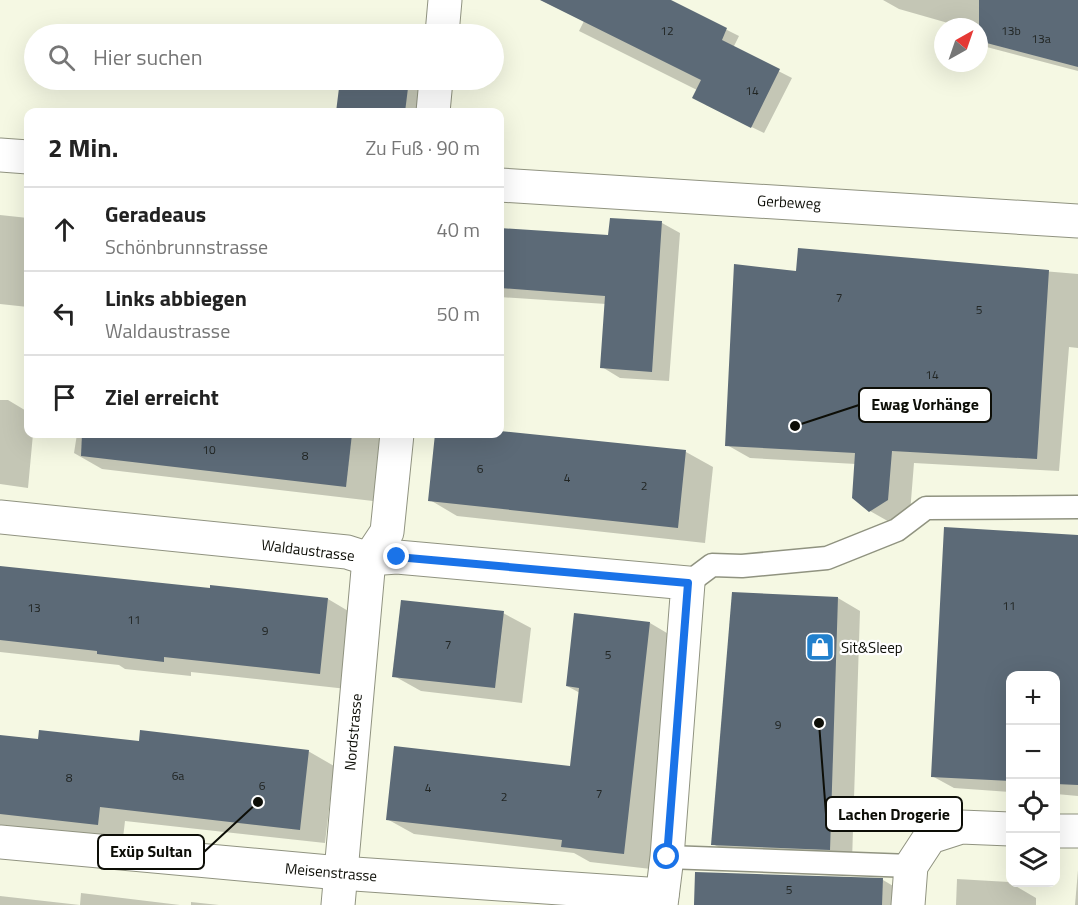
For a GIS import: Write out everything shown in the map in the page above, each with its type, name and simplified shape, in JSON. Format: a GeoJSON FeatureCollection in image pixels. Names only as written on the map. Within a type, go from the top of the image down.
{"type":"FeatureCollection","features":[{"type":"Feature","properties":{"kind":"street"},"geometry":{"type":"LineString","coordinates":[[443,24],[446,0]]}},
{"type":"Feature","properties":{"kind":"street"},"geometry":{"type":"LineString","coordinates":[[433,108],[435,90]]}},
{"type":"Feature","properties":{"kind":"street"},"geometry":{"type":"LineString","coordinates":[[0,155],[24,157]]}},
{"type":"Feature","properties":{"kind":"street","name":"Gerbeweg"},"geometry":{"type":"LineString","coordinates":[[504,185],[1078,221]]}},
{"type":"Feature","properties":{"kind":"street"},"geometry":{"type":"LineString","coordinates":[[369,558],[387,532],[397,438]]}},
{"type":"Feature","properties":{"kind":"street","name":"Waldaustrasse"},"geometry":{"type":"LineString","coordinates":[[0,517],[347,552],[369,558],[397,557],[688,583]]}},
{"type":"Feature","properties":{"kind":"street","name":"Nordstrasse"},"geometry":{"type":"LineString","coordinates":[[338,905],[369,558]]}},
{"type":"Feature","properties":{"kind":"street"},"geometry":{"type":"LineString","coordinates":[[661,900],[667,857],[688,583]]}},
{"type":"Feature","properties":{"kind":"street"},"geometry":{"type":"LineString","coordinates":[[908,905],[911,866],[930,837],[961,827],[1006,829]]}},
{"type":"Feature","properties":{"kind":"street"},"geometry":{"type":"LineString","coordinates":[[1060,831],[1078,831]]}},
{"type":"Feature","properties":{"kind":"street","name":"Meisenstrasse"},"geometry":{"type":"LineString","coordinates":[[0,842],[661,900]]}},
{"type":"Feature","properties":{"kind":"lane"},"geometry":{"type":"LineString","coordinates":[[688,583],[712,565],[742,566],[827,558],[897,530],[926,508],[1078,507]]}},
{"type":"Feature","properties":{"kind":"lane"},"geometry":{"type":"LineString","coordinates":[[667,857],[911,866]]}},
{"type":"Feature","properties":{"kind":"building"},"geometry":{"type":"Polygon","coordinates":[[[540,0],[671,0],[727,28],[722,40],[780,69],[751,128],[692,98],[701,80],[540,0]]]}},
{"type":"Feature","properties":{"kind":"building"},"geometry":{"type":"Polygon","coordinates":[[[979,0],[1078,0],[1078,67],[988,43],[988,18],[979,18],[979,0]]]}},
{"type":"Feature","properties":{"kind":"building"},"geometry":{"type":"Polygon","coordinates":[[[339,90],[408,90],[406,108],[336,108],[339,90]]]}},
{"type":"Feature","properties":{"kind":"building"},"geometry":{"type":"Polygon","coordinates":[[[610,218],[662,221],[652,372],[600,368],[605,296],[504,288],[504,228],[608,235],[610,218]]]}},
{"type":"Feature","properties":{"kind":"building"},"geometry":{"type":"Polygon","coordinates":[[[798,248],[1049,270],[1037,459],[892,451],[888,500],[869,512],[852,498],[855,453],[725,446],[734,264],[796,271],[798,248]]]}},
{"type":"Feature","properties":{"kind":"building"},"geometry":{"type":"Polygon","coordinates":[[[504,431],[686,450],[678,528],[428,501],[435,438],[504,438],[504,431]]]}},
{"type":"Feature","properties":{"kind":"building"},"geometry":{"type":"Polygon","coordinates":[[[82,438],[352,438],[346,487],[81,456],[82,438]]]}},
{"type":"Feature","properties":{"kind":"building"},"geometry":{"type":"Polygon","coordinates":[[[944,527],[1078,535],[1078,785],[1060,784],[1060,671],[1006,671],[1006,781],[931,777],[944,527]]]}},
{"type":"Feature","properties":{"kind":"building"},"geometry":{"type":"Polygon","coordinates":[[[0,566],[328,598],[320,674],[164,657],[164,662],[97,654],[97,651],[0,640],[0,566]]]}},
{"type":"Feature","properties":{"kind":"building"},"geometry":{"type":"Polygon","coordinates":[[[732,592],[838,597],[830,850],[711,845],[732,592]]]}},
{"type":"Feature","properties":{"kind":"building"},"geometry":{"type":"Polygon","coordinates":[[[401,600],[504,611],[495,688],[392,677],[401,600]]]}},
{"type":"Feature","properties":{"kind":"building"},"geometry":{"type":"Polygon","coordinates":[[[574,613],[650,622],[624,854],[561,847],[562,840],[386,820],[394,746],[570,766],[579,688],[566,686],[574,613]]]}},
{"type":"Feature","properties":{"kind":"building"},"geometry":{"type":"Polygon","coordinates":[[[39,730],[139,741],[140,730],[309,750],[300,830],[100,807],[98,825],[0,814],[0,735],[38,739],[39,730]]]}},
{"type":"Feature","properties":{"kind":"building"},"geometry":{"type":"Polygon","coordinates":[[[695,872],[883,878],[882,905],[694,905],[695,872]]]}},
{"type":"Feature","properties":{"kind":"place","name":"Ewag Vorhänge"},"geometry":{"type":"Point","coordinates":[795,426]}},
{"type":"Feature","properties":{"kind":"place","name":"Sit&Sleep"},"geometry":{"type":"Point","coordinates":[820,647]}},
{"type":"Feature","properties":{"kind":"place","name":"Lachen Drogerie"},"geometry":{"type":"Point","coordinates":[819,723]}},
{"type":"Feature","properties":{"kind":"place","name":"Exüp Sultan"},"geometry":{"type":"Point","coordinates":[258,802]}},
{"type":"Feature","properties":{"kind":"route"},"geometry":{"type":"LineString","coordinates":[[397,557],[688,583],[667,857]]}}]}
